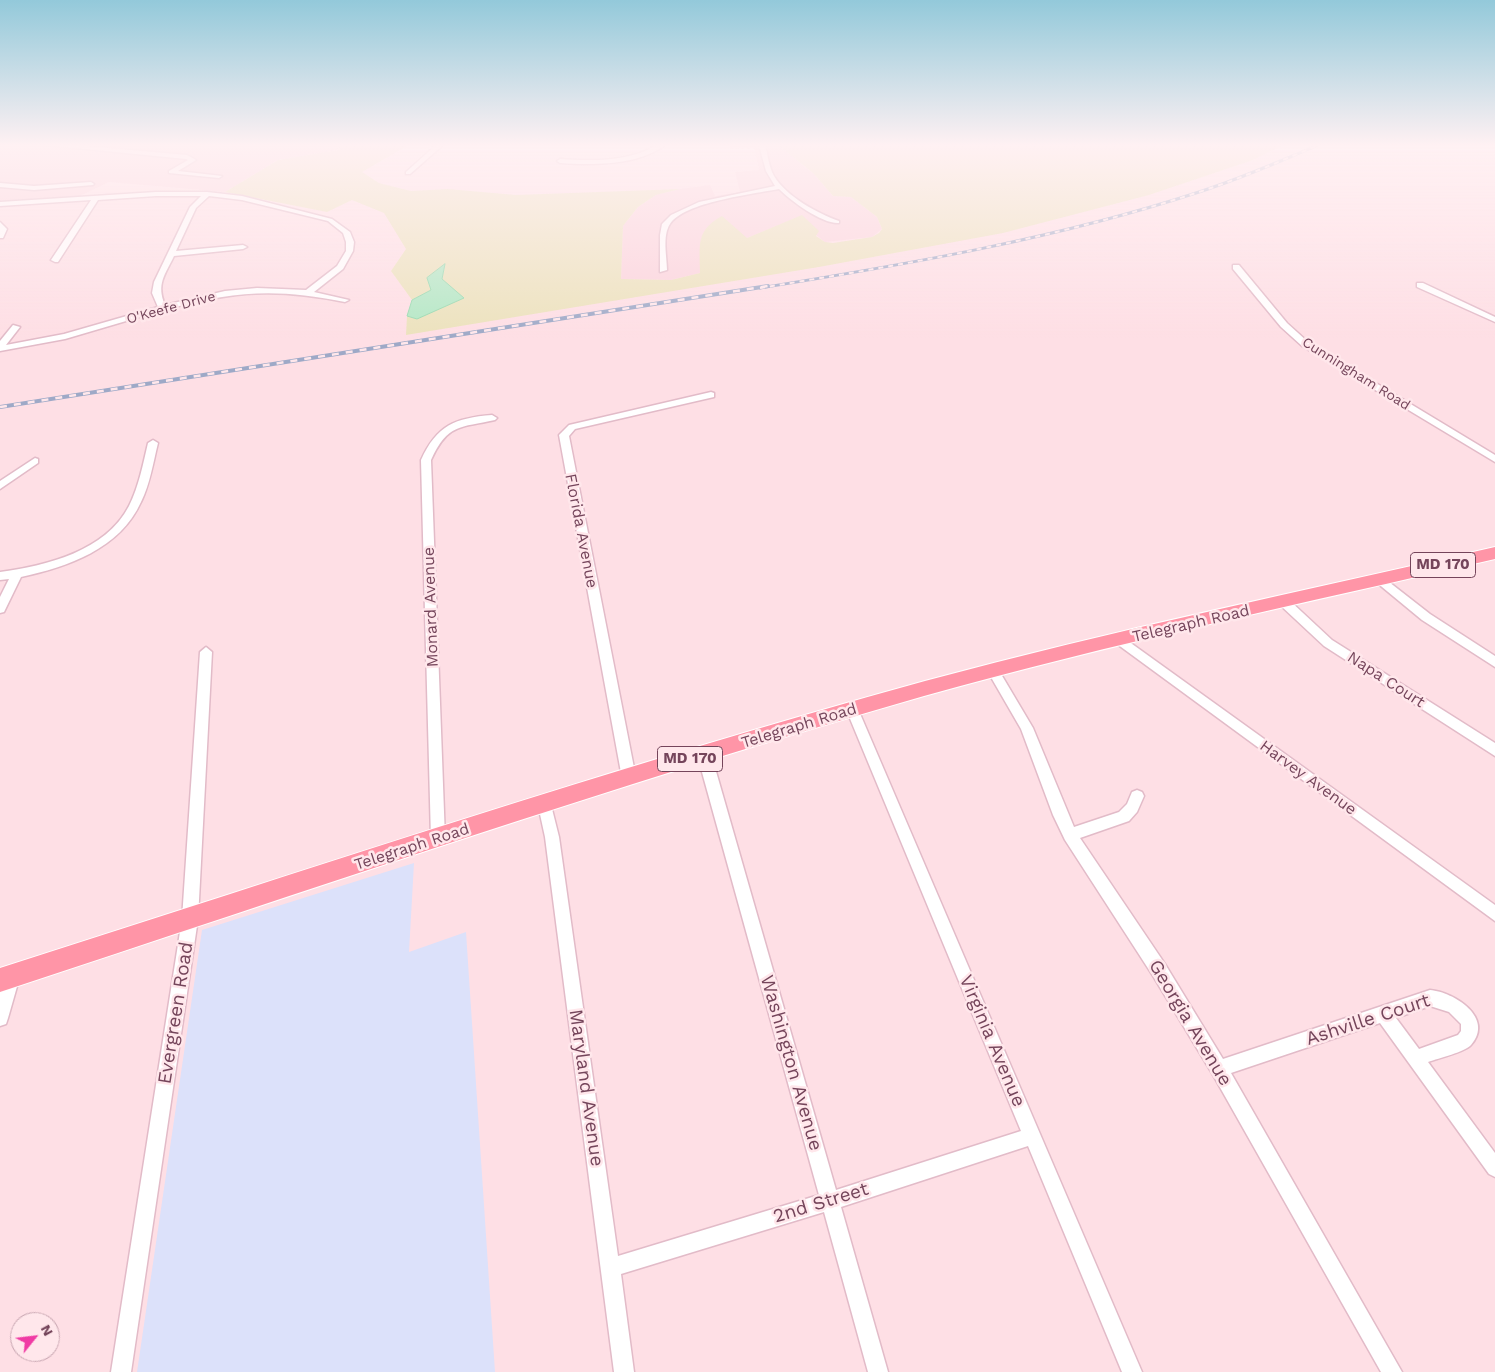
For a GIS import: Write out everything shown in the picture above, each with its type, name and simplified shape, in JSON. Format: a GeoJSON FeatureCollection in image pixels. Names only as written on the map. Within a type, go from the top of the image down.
{"type":"FeatureCollection","features":[{"type":"Feature","properties":{"kind":"main road","name":"Telegraph Road"},"geometry":{"type":"LineString","coordinates":[[6,978],[704,754],[852,709],[994,672],[1495,552]]}},
{"type":"Feature","properties":{"kind":"street"},"geometry":{"type":"LineString","coordinates":[[55,260],[89,209]]}},
{"type":"Feature","properties":{"kind":"street"},"geometry":{"type":"LineString","coordinates":[[163,310],[157,299],[156,287],[193,209]]}},
{"type":"Feature","properties":{"kind":"street"},"geometry":{"type":"LineString","coordinates":[[288,209],[330,220],[346,232],[351,242],[348,257],[339,268],[307,293]]}},
{"type":"Feature","properties":{"kind":"street"},"geometry":{"type":"LineString","coordinates":[[663,270],[664,227],[677,214],[688,209]]}},
{"type":"Feature","properties":{"kind":"street"},"geometry":{"type":"LineString","coordinates":[[810,209],[819,216],[837,222]]}},
{"type":"Feature","properties":{"kind":"street"},"geometry":{"type":"LineString","coordinates":[[0,224],[3,229],[0,236]]}},
{"type":"Feature","properties":{"kind":"street"},"geometry":{"type":"LineString","coordinates":[[171,254],[243,247]]}},
{"type":"Feature","properties":{"kind":"street","name":"Cunningham Road"},"geometry":{"type":"LineString","coordinates":[[1236,267],[1284,325],[1305,344],[1495,459]]}},
{"type":"Feature","properties":{"kind":"street"},"geometry":{"type":"LineString","coordinates":[[1420,285],[1495,320]]}},
{"type":"Feature","properties":{"kind":"street","name":"O'Keefe Drive"},"geometry":{"type":"LineString","coordinates":[[0,347],[59,338],[214,296],[247,291],[285,290],[345,300]]}},
{"type":"Feature","properties":{"kind":"street"},"geometry":{"type":"LineString","coordinates":[[0,347],[16,327]]}},
{"type":"Feature","properties":{"kind":"street","name":"Florida Avenue"},"geometry":{"type":"LineString","coordinates":[[629,778],[564,435],[572,427],[711,394]]}},
{"type":"Feature","properties":{"kind":"street","name":"Monard Avenue"},"geometry":{"type":"LineString","coordinates":[[438,839],[426,460],[435,441],[453,426],[471,419],[492,418]]}},
{"type":"Feature","properties":{"kind":"street"},"geometry":{"type":"LineString","coordinates":[[0,576],[48,567],[73,558],[111,534],[132,511],[153,443]]}},
{"type":"Feature","properties":{"kind":"street"},"geometry":{"type":"LineString","coordinates":[[0,486],[35,461]]}},
{"type":"Feature","properties":{"kind":"street"},"geometry":{"type":"LineString","coordinates":[[0,609],[17,574]]}},
{"type":"Feature","properties":{"kind":"street"},"geometry":{"type":"LineString","coordinates":[[1380,580],[1426,617],[1495,662]]}},
{"type":"Feature","properties":{"kind":"street","name":"Napa Court"},"geometry":{"type":"LineString","coordinates":[[1284,602],[1328,643],[1495,750]]}},
{"type":"Feature","properties":{"kind":"street","name":"Harvey Avenue"},"geometry":{"type":"LineString","coordinates":[[1121,641],[1495,914]]}},
{"type":"Feature","properties":{"kind":"street","name":"Evergreen Road"},"geometry":{"type":"LineString","coordinates":[[121,1372],[190,919],[206,652]]}},
{"type":"Feature","properties":{"kind":"street","name":"Georgia Avenue"},"geometry":{"type":"LineString","coordinates":[[994,672],[1027,728],[1060,815],[1070,835],[1159,970],[1219,1069],[1392,1372]]}},
{"type":"Feature","properties":{"kind":"street","name":"Virginia Avenue"},"geometry":{"type":"LineString","coordinates":[[852,709],[1132,1372]]}},
{"type":"Feature","properties":{"kind":"street","name":"Washington Avenue"},"geometry":{"type":"LineString","coordinates":[[704,754],[878,1372]]}},
{"type":"Feature","properties":{"kind":"street"},"geometry":{"type":"LineString","coordinates":[[1070,835],[1124,817],[1132,808],[1137,796]]}},
{"type":"Feature","properties":{"kind":"street","name":"Maryland Avenue"},"geometry":{"type":"LineString","coordinates":[[545,805],[553,847],[624,1372]]}},
{"type":"Feature","properties":{"kind":"street"},"geometry":{"type":"LineString","coordinates":[[0,1018],[6,978]]}},
{"type":"Feature","properties":{"kind":"street","name":"Ashville Court"},"geometry":{"type":"LineString","coordinates":[[1219,1069],[1430,998],[1447,1000],[1464,1013],[1470,1029],[1469,1036],[1464,1041],[1416,1058]]}},
{"type":"Feature","properties":{"kind":"street"},"geometry":{"type":"LineString","coordinates":[[1383,1014],[1495,1168]]}},
{"type":"Feature","properties":{"kind":"street","name":"2nd Street"},"geometry":{"type":"LineString","coordinates":[[610,1268],[830,1201],[1032,1136]]}},
{"type":"Feature","properties":{"kind":"shaded area"},"geometry":{"type":"Polygon","coordinates":[[[312,209],[333,209],[327,212],[312,209]]]}},
{"type":"Feature","properties":{"kind":"shaded area"},"geometry":{"type":"Polygon","coordinates":[[[374,209],[636,209],[623,226],[621,279],[671,280],[700,273],[700,247],[703,233],[707,227],[722,216],[747,238],[802,215],[819,231],[816,236],[825,242],[833,243],[872,237],[879,233],[882,229],[877,217],[867,209],[1095,209],[1003,233],[819,267],[406,335],[407,316],[417,319],[442,279],[445,265],[432,290],[412,300],[391,271],[406,249],[384,213],[374,209]]]}},
{"type":"Feature","properties":{"kind":"shaded area"},"geometry":{"type":"Polygon","coordinates":[[[636,209],[867,209],[877,217],[882,229],[872,237],[825,242],[816,235],[802,216],[747,238],[700,244],[700,273],[671,280],[621,279],[623,226],[636,209]]]}},
{"type":"Feature","properties":{"kind":"shaded area"},"geometry":{"type":"Polygon","coordinates":[[[445,264],[442,279],[464,298],[417,319],[407,316],[412,300],[431,290],[427,278],[445,264]]]}},
{"type":"Feature","properties":{"kind":"shaded area"},"geometry":{"type":"Polygon","coordinates":[[[414,863],[409,952],[466,932],[495,1372],[137,1372],[202,930],[414,863]]]}},
{"type":"Feature","properties":{"kind":"railway"},"geometry":{"type":"LineString","coordinates":[[760,288],[981,249],[1145,209]]}},
{"type":"Feature","properties":{"kind":"railway"},"geometry":{"type":"LineString","coordinates":[[0,407],[768,286]]}}]}
